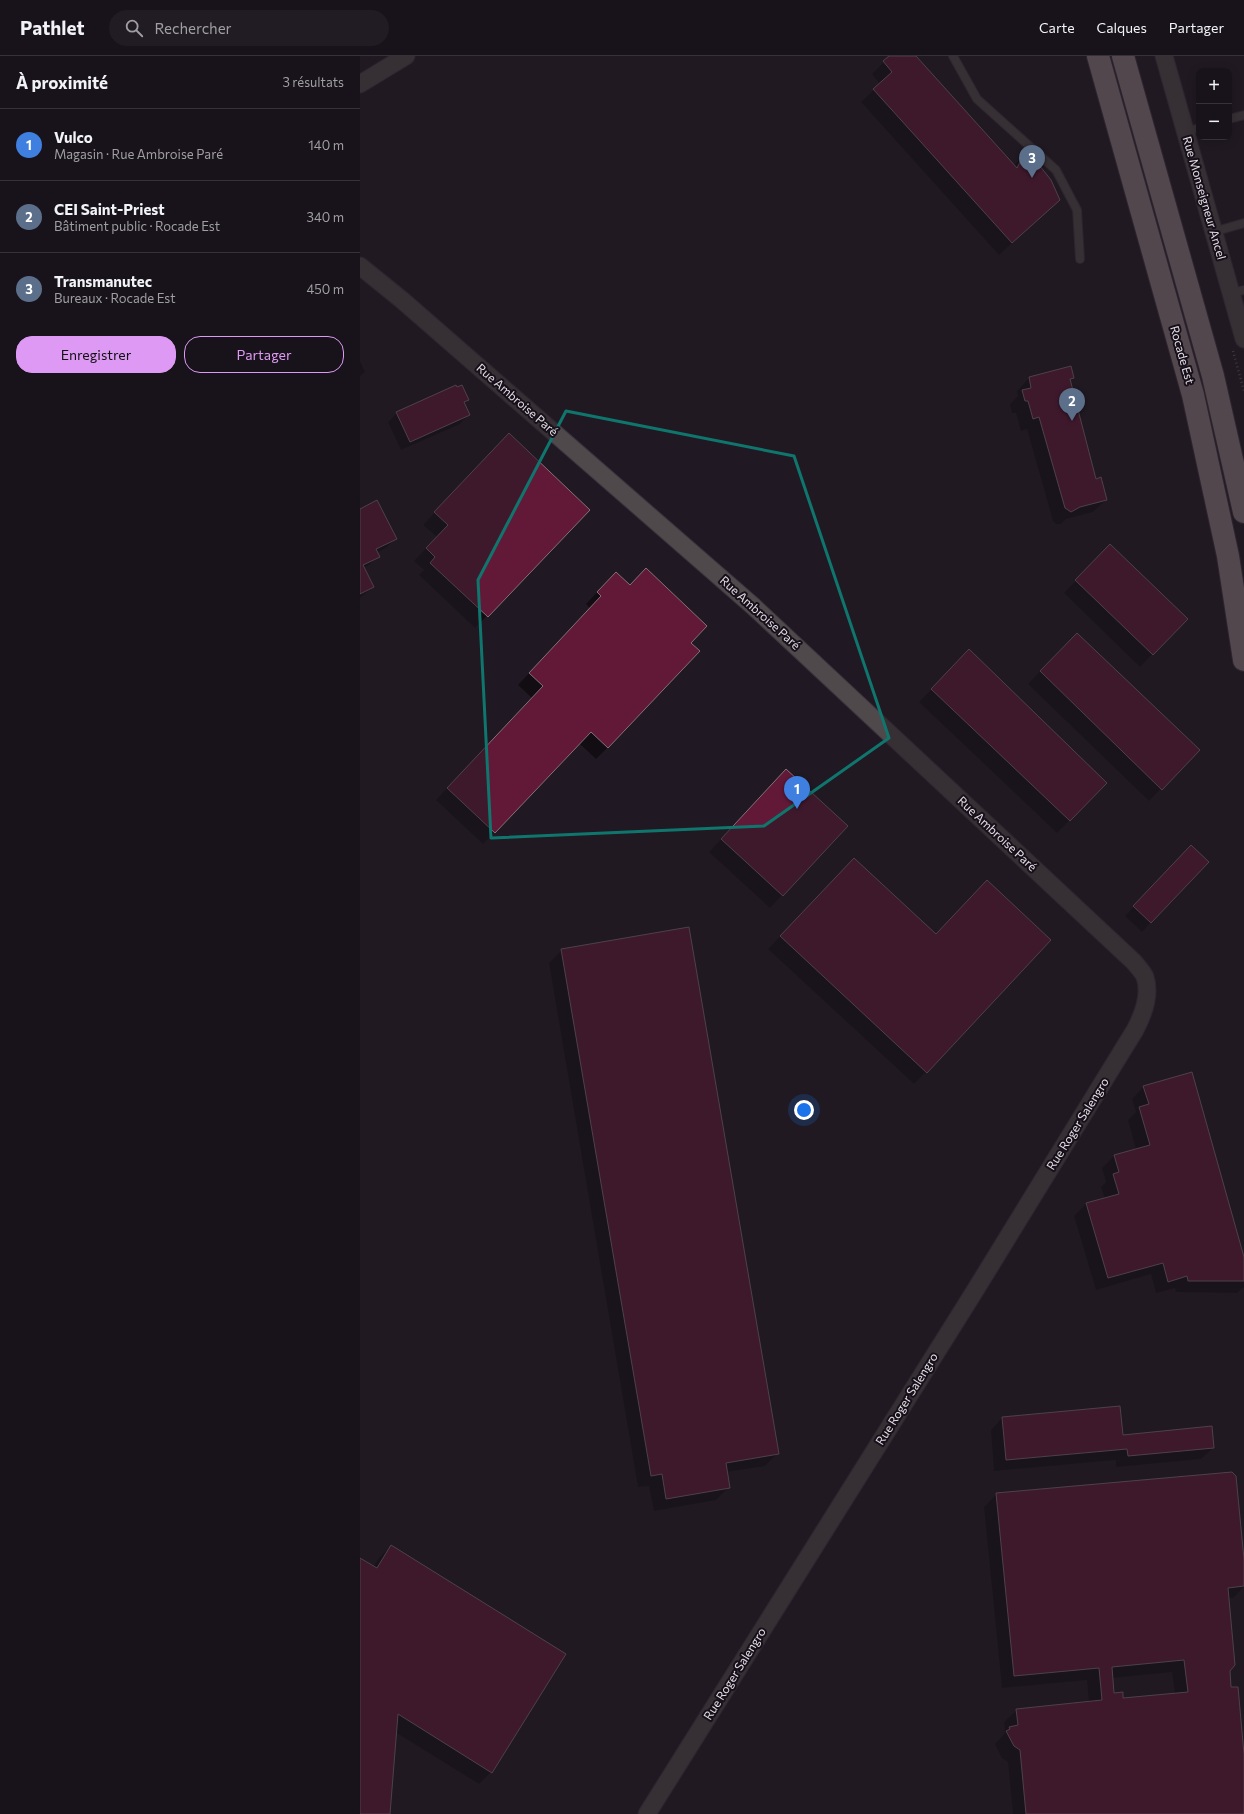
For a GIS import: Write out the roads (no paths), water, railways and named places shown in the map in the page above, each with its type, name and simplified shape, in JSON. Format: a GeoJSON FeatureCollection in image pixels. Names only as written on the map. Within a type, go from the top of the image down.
{"type":"FeatureCollection","features":[{"type":"Feature","properties":{"kind":"highway","name":"Rocade Est"},"geometry":{"type":"LineString","coordinates":[[1098,56],[1193,395],[1228,556],[1244,660]]}},
{"type":"Feature","properties":{"kind":"highway","name":"Rocade Est"},"geometry":{"type":"LineString","coordinates":[[1123,56],[1213,376],[1244,512]]}},
{"type":"Feature","properties":{"kind":"street"},"geometry":{"type":"LineString","coordinates":[[360,84],[406,56]]}},
{"type":"Feature","properties":{"kind":"street","name":"Rue Monseigneur Ancel"},"geometry":{"type":"LineString","coordinates":[[1164,56],[1192,130],[1213,232],[1238,292],[1244,339]]}},
{"type":"Feature","properties":{"kind":"street","name":"Rue Ambroise Paré"},"geometry":{"type":"LineString","coordinates":[[360,266],[402,300],[753,606],[1134,962],[1145,977]]}},
{"type":"Feature","properties":{"kind":"street","name":"Rue Roger Salengro"},"geometry":{"type":"LineString","coordinates":[[647,1814],[976,1289],[1135,1030],[1144,1014],[1147,993],[1145,977]]}},
{"type":"Feature","properties":{"kind":"lane"},"geometry":{"type":"LineString","coordinates":[[954,56],[977,99],[1056,170],[1077,210],[1080,259]]}},
{"type":"Feature","properties":{"kind":"lane"},"geometry":{"type":"LineString","coordinates":[[1232,118],[1244,115]]}},
{"type":"Feature","properties":{"kind":"lane"},"geometry":{"type":"LineString","coordinates":[[1213,232],[1244,224]]}},
{"type":"Feature","properties":{"kind":"place","name":"Transmanutec"},"geometry":{"type":"Point","coordinates":[1032,178]}},
{"type":"Feature","properties":{"kind":"place","name":"CEI Saint-Priest"},"geometry":{"type":"Point","coordinates":[1072,421]}},
{"type":"Feature","properties":{"kind":"place","name":"Vulco"},"geometry":{"type":"Point","coordinates":[797,809]}}]}
